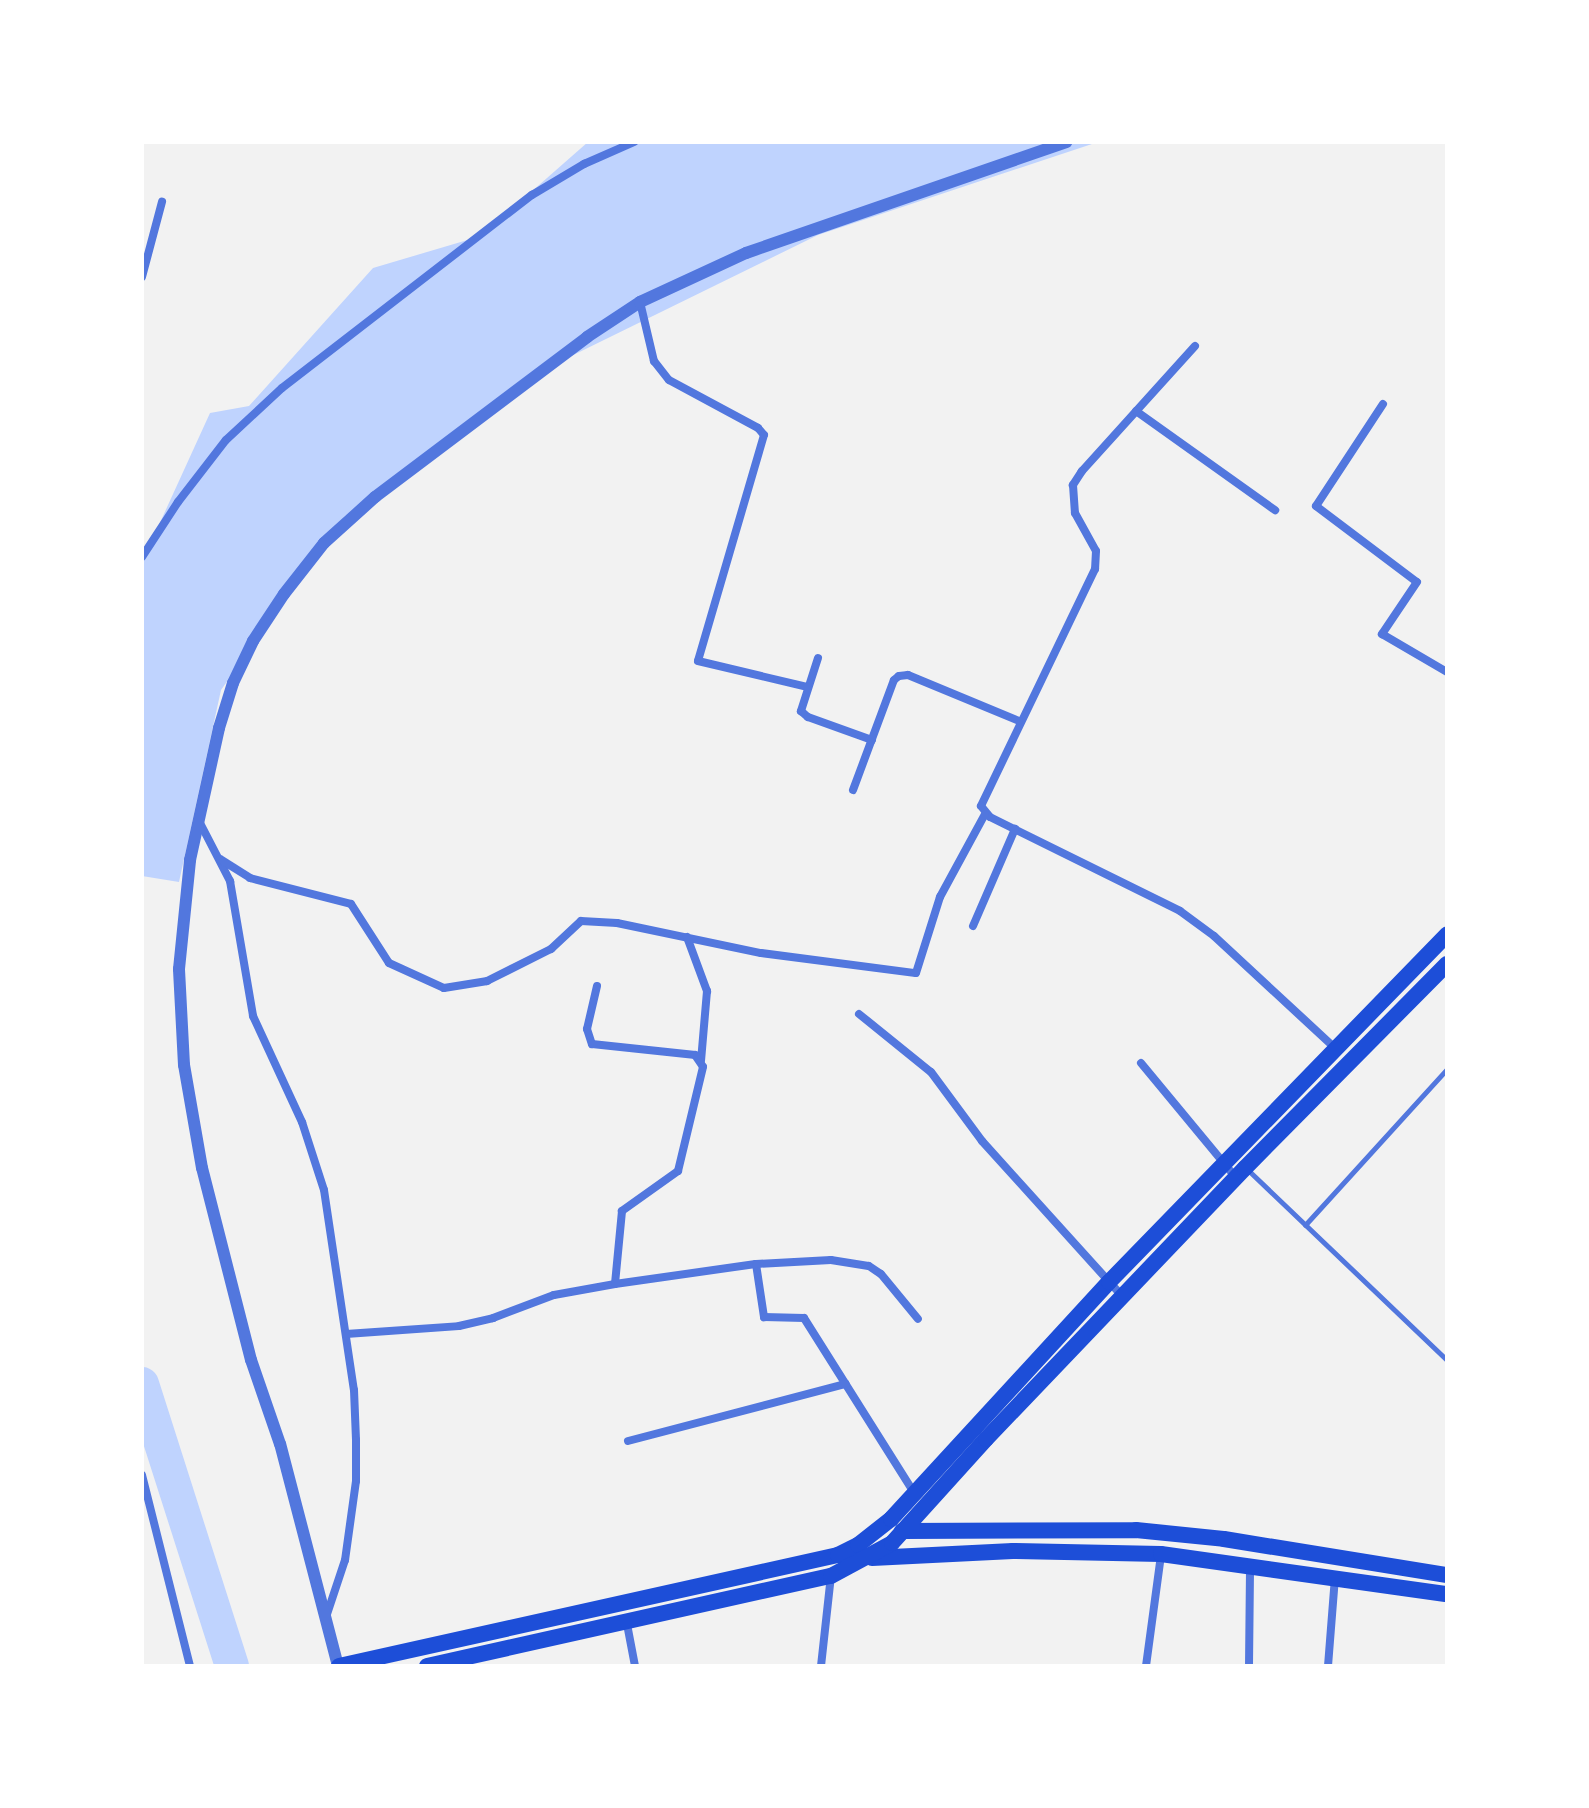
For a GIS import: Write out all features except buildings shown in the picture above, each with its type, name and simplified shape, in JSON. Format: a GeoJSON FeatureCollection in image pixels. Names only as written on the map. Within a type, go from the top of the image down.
{"type":"FeatureCollection","features":[{"type":"Feature","properties":{"kind":"highway"},"geometry":{"type":"LineString","coordinates":[[427,1666],[627,1624],[831,1576],[870,1558],[902,1531],[986,1439],[1124,1298],[1336,1049],[1447,934]]}},
{"type":"Feature","properties":{"kind":"highway"},"geometry":{"type":"LineString","coordinates":[[339,1666],[405,1654],[838,1555],[876,1532],[1109,1282],[1236,1170],[1447,964]]}},
{"type":"Feature","properties":{"kind":"highway"},"geometry":{"type":"LineString","coordinates":[[1390,993],[1405,1007]]}},
{"type":"Feature","properties":{"kind":"highway"},"geometry":{"type":"LineString","coordinates":[[902,1531],[1136,1530],[1224,1539],[1447,1575]]}},
{"type":"Feature","properties":{"kind":"highway"},"geometry":{"type":"LineString","coordinates":[[870,1558],[1013,1551],[1161,1554],[1447,1594]]}},
{"type":"Feature","properties":{"kind":"street"},"geometry":{"type":"LineString","coordinates":[[142,557],[178,502],[226,440],[282,388],[532,195],[584,164],[634,142]]}},
{"type":"Feature","properties":{"kind":"street"},"geometry":{"type":"LineString","coordinates":[[339,1666],[280,1444],[251,1360],[202,1168],[184,1065],[179,969],[190,860],[233,683],[261,629],[324,543],[375,497],[469,423],[640,302],[746,253],[1066,142]]}},
{"type":"Feature","properties":{"kind":"street"},"geometry":{"type":"LineString","coordinates":[[142,277],[162,202]]}},
{"type":"Feature","properties":{"kind":"street"},"geometry":{"type":"LineString","coordinates":[[640,302],[654,361],[669,380],[758,428],[764,435],[698,661],[807,687]]}},
{"type":"Feature","properties":{"kind":"street"},"geometry":{"type":"LineString","coordinates":[[220,859],[250,878],[351,904],[389,963],[444,988],[487,981],[551,949],[581,921],[617,923],[761,953],[916,973],[940,897],[985,814],[981,801],[1097,559],[1091,539],[1075,513],[1073,485],[1195,346]]}},
{"type":"Feature","properties":{"kind":"street"},"geometry":{"type":"LineString","coordinates":[[1383,404],[1316,506],[1417,582],[1382,634],[1447,672]]}},
{"type":"Feature","properties":{"kind":"street"},"geometry":{"type":"LineString","coordinates":[[1136,411],[1275,510]]}},
{"type":"Feature","properties":{"kind":"street"},"geometry":{"type":"LineString","coordinates":[[818,658],[801,708],[804,714],[872,740]]}},
{"type":"Feature","properties":{"kind":"street"},"geometry":{"type":"LineString","coordinates":[[853,790],[894,680],[903,675],[1019,721]]}},
{"type":"Feature","properties":{"kind":"street"},"geometry":{"type":"LineString","coordinates":[[985,814],[1180,911],[1214,936],[1336,1049]]}},
{"type":"Feature","properties":{"kind":"street"},"geometry":{"type":"LineString","coordinates":[[199,820],[220,859],[237,906],[253,1016],[317,1159],[346,1334],[354,1390],[356,1481],[345,1560],[326,1617]]}},
{"type":"Feature","properties":{"kind":"street"},"geometry":{"type":"LineString","coordinates":[[973,926],[1015,829]]}},
{"type":"Feature","properties":{"kind":"street"},"geometry":{"type":"LineString","coordinates":[[615,1284],[622,1211],[678,1171],[702,1073],[707,991],[687,937]]}},
{"type":"Feature","properties":{"kind":"street"},"geometry":{"type":"LineString","coordinates":[[597,986],[587,1029],[588,1041],[592,1044],[688,1053],[701,1061]]}},
{"type":"Feature","properties":{"kind":"street"},"geometry":{"type":"LineString","coordinates":[[859,1014],[931,1072],[982,1141],[1124,1298]]}},
{"type":"Feature","properties":{"kind":"street"},"geometry":{"type":"LineString","coordinates":[[1141,1063],[1236,1170]]}},
{"type":"Feature","properties":{"kind":"street"},"geometry":{"type":"LineString","coordinates":[[346,1334],[477,1323],[544,1298],[615,1284],[756,1264],[831,1260],[869,1266],[895,1289],[918,1319]]}},
{"type":"Feature","properties":{"kind":"street"},"geometry":{"type":"LineString","coordinates":[[756,1264],[764,1317],[804,1318],[914,1493]]}},
{"type":"Feature","properties":{"kind":"street"},"geometry":{"type":"LineString","coordinates":[[628,1441],[846,1384]]}},
{"type":"Feature","properties":{"kind":"street"},"geometry":{"type":"LineString","coordinates":[[142,1475],[190,1666]]}},
{"type":"Feature","properties":{"kind":"street"},"geometry":{"type":"LineString","coordinates":[[1146,1666],[1161,1554]]}},
{"type":"Feature","properties":{"kind":"street"},"geometry":{"type":"LineString","coordinates":[[1249,1666],[1250,1565]]}},
{"type":"Feature","properties":{"kind":"street"},"geometry":{"type":"LineString","coordinates":[[821,1666],[831,1576]]}},
{"type":"Feature","properties":{"kind":"street"},"geometry":{"type":"LineString","coordinates":[[1328,1666],[1335,1577]]}},
{"type":"Feature","properties":{"kind":"street"},"geometry":{"type":"LineString","coordinates":[[627,1624],[635,1666]]}},
{"type":"Feature","properties":{"kind":"lane"},"geometry":{"type":"LineString","coordinates":[[1305,1225],[1447,1069]]}},
{"type":"Feature","properties":{"kind":"lane"},"geometry":{"type":"LineString","coordinates":[[1236,1170],[1305,1225],[1447,1360]]}},
{"type":"Feature","properties":{"kind":"water"},"geometry":{"type":"Polygon","coordinates":[[[588,142],[1098,142],[818,235],[555,364],[344,517],[221,690],[179,882],[142,876],[142,562],[210,413],[249,406],[373,268],[481,236],[588,142]]]}},
{"type":"Feature","properties":{"kind":"waterway"},"geometry":{"type":"LineString","coordinates":[[142,1384],[232,1666]]}}]}
